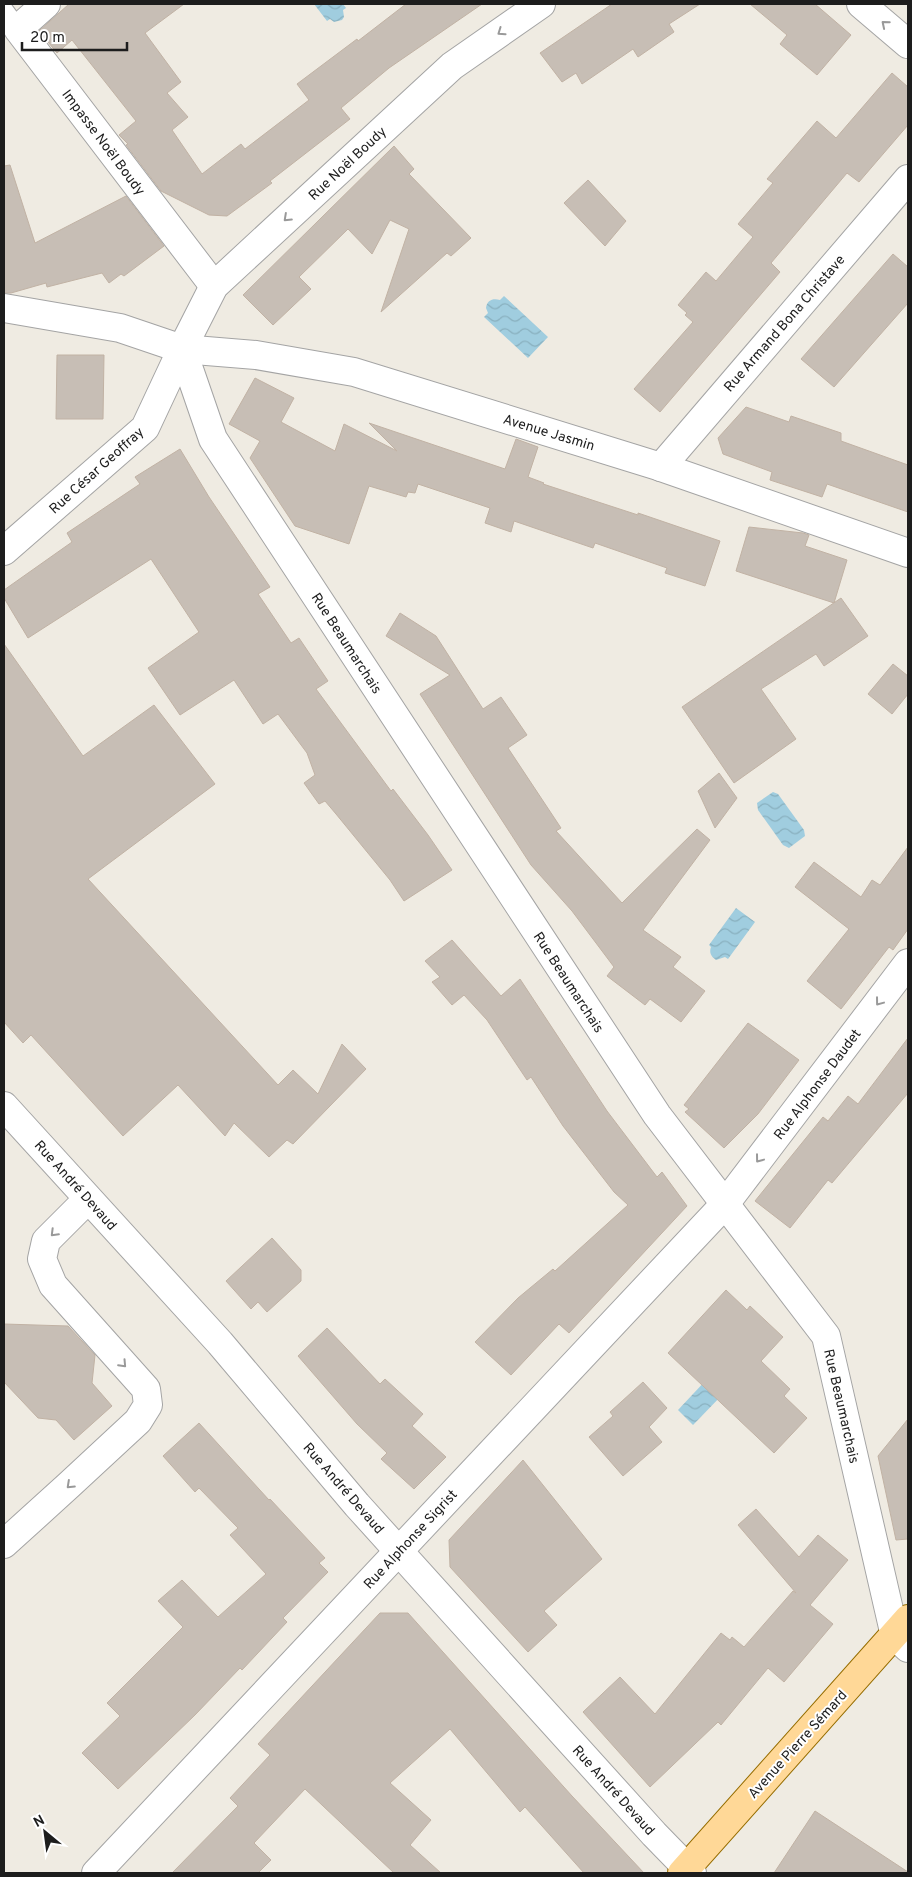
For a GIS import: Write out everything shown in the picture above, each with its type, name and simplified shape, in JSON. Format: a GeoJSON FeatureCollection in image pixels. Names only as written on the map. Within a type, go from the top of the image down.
{"type":"FeatureCollection","features":[{"type":"Feature","properties":{"kind":"main road","name":"Avenue Pierre Sémard"},"geometry":{"type":"LineString","coordinates":[[687,1872],[904,1634]]}},
{"type":"Feature","properties":{"kind":"street","name":"Impasse Noël Boudy"},"geometry":{"type":"LineString","coordinates":[[46,4],[11,19],[214,286]]}},
{"type":"Feature","properties":{"kind":"street","name":"Rue Noël Boudy"},"geometry":{"type":"LineString","coordinates":[[182,349],[214,286],[452,66],[542,4]]}},
{"type":"Feature","properties":{"kind":"street"},"geometry":{"type":"LineString","coordinates":[[861,4],[908,44]]}},
{"type":"Feature","properties":{"kind":"street","name":"Rue Armand Bona Christave"},"geometry":{"type":"LineString","coordinates":[[660,467],[908,179]]}},
{"type":"Feature","properties":{"kind":"street","name":"Avenue Jasmin"},"geometry":{"type":"LineString","coordinates":[[4,308],[120,328],[182,349],[256,355],[354,372],[660,467],[908,553]]}},
{"type":"Feature","properties":{"kind":"street","name":"Rue César Geoffray"},"geometry":{"type":"LineString","coordinates":[[4,551],[145,428],[182,349]]}},
{"type":"Feature","properties":{"kind":"street","name":"Rue Beaumarchais"},"geometry":{"type":"LineString","coordinates":[[182,349],[213,439],[657,1115],[826,1336],[904,1634]]}},
{"type":"Feature","properties":{"kind":"street","name":"Rue Alphonse Daudet"},"geometry":{"type":"LineString","coordinates":[[725,1204],[908,963]]}},
{"type":"Feature","properties":{"kind":"street","name":"Rue André Devaud"},"geometry":{"type":"LineString","coordinates":[[9,1124],[88,1199],[220,1343],[357,1505],[687,1872]]}},
{"type":"Feature","properties":{"kind":"street"},"geometry":{"type":"LineString","coordinates":[[4,1544],[70,1486],[138,1420],[148,1404],[146,1389],[53,1285],[42,1259],[46,1241],[88,1199]]}},
{"type":"Feature","properties":{"kind":"street","name":"Rue Alphonse Sigrist"},"geometry":{"type":"LineString","coordinates":[[96,1873],[725,1204]]}},
{"type":"Feature","properties":{"kind":"water"},"geometry":{"type":"Polygon","coordinates":[[[314,4],[343,4],[346,8],[343,10],[344,17],[342,20],[334,22],[330,19],[327,21],[314,4]]]}},
{"type":"Feature","properties":{"kind":"water"},"geometry":{"type":"Polygon","coordinates":[[[504,296],[548,337],[528,358],[484,317],[488,313],[486,308],[489,301],[500,300],[504,296]]]}},
{"type":"Feature","properties":{"kind":"water"},"geometry":{"type":"Polygon","coordinates":[[[773,792],[778,794],[804,830],[805,836],[789,848],[783,845],[758,810],[757,803],[773,792]]]}},
{"type":"Feature","properties":{"kind":"water"},"geometry":{"type":"Polygon","coordinates":[[[736,908],[755,922],[728,959],[725,957],[716,960],[711,954],[711,947],[709,945],[736,908]]]}},
{"type":"Feature","properties":{"kind":"water"},"geometry":{"type":"Polygon","coordinates":[[[708,1378],[724,1393],[693,1425],[678,1410],[708,1378]]]}},
{"type":"Feature","properties":{"kind":"building"},"geometry":{"type":"Polygon","coordinates":[[[69,4],[184,4],[145,33],[181,82],[167,93],[188,117],[172,130],[202,174],[241,144],[245,149],[309,100],[297,84],[406,4],[482,4],[389,68],[341,108],[350,119],[270,181],[272,183],[227,216],[209,215],[161,191],[126,145],[128,144],[119,135],[136,121],[72,40],[57,53],[39,31],[69,4]]]}},
{"type":"Feature","properties":{"kind":"building"},"geometry":{"type":"Polygon","coordinates":[[[612,4],[700,4],[669,24],[674,32],[638,57],[633,49],[582,84],[576,73],[562,82],[540,53],[612,4]]]}},
{"type":"Feature","properties":{"kind":"building"},"geometry":{"type":"Polygon","coordinates":[[[750,4],[815,4],[851,35],[817,75],[780,44],[787,35],[750,4]]]}},
{"type":"Feature","properties":{"kind":"building"},"geometry":{"type":"Polygon","coordinates":[[[892,73],[908,87],[908,125],[859,182],[847,173],[771,263],[780,272],[660,412],[634,389],[693,322],[678,305],[706,272],[716,281],[753,237],[738,224],[773,183],[767,179],[817,121],[836,138],[892,73]]]}},
{"type":"Feature","properties":{"kind":"building"},"geometry":{"type":"Polygon","coordinates":[[[394,146],[414,169],[409,174],[471,238],[451,256],[447,253],[381,312],[409,229],[390,220],[372,254],[348,229],[299,277],[311,289],[273,325],[243,295],[394,146]]]}},
{"type":"Feature","properties":{"kind":"building"},"geometry":{"type":"Polygon","coordinates":[[[10,165],[35,243],[126,196],[164,246],[124,276],[121,274],[109,283],[102,273],[47,287],[46,283],[11,293],[4,293],[4,166],[10,165]]]}},
{"type":"Feature","properties":{"kind":"building"},"geometry":{"type":"Polygon","coordinates":[[[588,180],[626,221],[605,246],[564,203],[588,180]]]}},
{"type":"Feature","properties":{"kind":"building"},"geometry":{"type":"Polygon","coordinates":[[[893,254],[908,267],[908,303],[834,387],[801,359],[893,254]]]}},
{"type":"Feature","properties":{"kind":"building"},"geometry":{"type":"Polygon","coordinates":[[[57,355],[104,355],[103,419],[56,419],[57,355]]]}},
{"type":"Feature","properties":{"kind":"building"},"geometry":{"type":"Polygon","coordinates":[[[255,378],[294,398],[281,422],[335,451],[344,424],[397,451],[369,423],[505,469],[516,439],[538,447],[528,477],[543,484],[638,515],[638,513],[720,541],[705,586],[665,573],[667,568],[595,543],[593,548],[514,521],[511,532],[485,523],[490,508],[418,484],[415,493],[408,492],[406,497],[369,486],[349,544],[295,526],[250,458],[260,441],[229,424],[255,378]]]}},
{"type":"Feature","properties":{"kind":"building"},"geometry":{"type":"Polygon","coordinates":[[[746,407],[789,422],[791,416],[841,433],[841,441],[908,465],[908,512],[827,484],[822,497],[770,480],[772,472],[723,454],[718,438],[746,407]]]}},
{"type":"Feature","properties":{"kind":"building"},"geometry":{"type":"Polygon","coordinates":[[[180,449],[209,497],[270,587],[258,594],[291,643],[299,638],[328,681],[316,689],[391,791],[393,789],[428,835],[452,870],[404,901],[390,880],[325,801],[319,804],[304,783],[315,775],[307,753],[278,714],[263,724],[234,680],[180,715],[148,668],[199,632],[151,559],[28,638],[4,598],[4,590],[72,542],[67,533],[140,484],[135,477],[180,449]]]}},
{"type":"Feature","properties":{"kind":"building"},"geometry":{"type":"Polygon","coordinates":[[[749,527],[809,535],[805,546],[847,560],[834,603],[736,571],[749,527]]]}},
{"type":"Feature","properties":{"kind":"building"},"geometry":{"type":"Polygon","coordinates":[[[841,598],[868,636],[824,666],[816,654],[761,689],[796,739],[734,783],[682,707],[841,598]]]}},
{"type":"Feature","properties":{"kind":"building"},"geometry":{"type":"Polygon","coordinates":[[[400,613],[436,636],[483,709],[501,697],[527,735],[508,748],[561,828],[556,831],[622,903],[697,829],[710,840],[643,930],[681,957],[673,967],[705,991],[681,1022],[650,999],[645,1005],[607,976],[614,967],[572,911],[531,865],[420,694],[450,675],[386,636],[400,613]]]}},
{"type":"Feature","properties":{"kind":"building"},"geometry":{"type":"Polygon","coordinates":[[[4,644],[83,756],[154,705],[215,784],[88,879],[278,1085],[293,1070],[318,1094],[342,1044],[366,1069],[293,1144],[287,1140],[269,1157],[234,1123],[225,1136],[178,1085],[123,1136],[31,1035],[23,1043],[4,1022],[4,644]]]}},
{"type":"Feature","properties":{"kind":"building"},"geometry":{"type":"Polygon","coordinates":[[[893,664],[908,676],[908,694],[892,714],[868,694],[893,664]]]}},
{"type":"Feature","properties":{"kind":"building"},"geometry":{"type":"Polygon","coordinates":[[[719,773],[737,798],[715,828],[698,791],[719,773]]]}},
{"type":"Feature","properties":{"kind":"building"},"geometry":{"type":"Polygon","coordinates":[[[908,847],[908,929],[893,950],[889,947],[841,1009],[807,981],[849,929],[795,887],[814,862],[861,897],[872,880],[880,885],[908,847]]]}},
{"type":"Feature","properties":{"kind":"building"},"geometry":{"type":"Polygon","coordinates":[[[452,940],[501,996],[520,979],[607,1111],[657,1177],[662,1172],[687,1206],[569,1333],[559,1324],[511,1375],[475,1342],[518,1298],[553,1269],[555,1271],[628,1205],[614,1192],[563,1126],[531,1077],[527,1080],[487,1020],[464,995],[452,1005],[432,982],[440,977],[425,961],[452,940]]]}},
{"type":"Feature","properties":{"kind":"building"},"geometry":{"type":"Polygon","coordinates":[[[748,1023],[799,1060],[758,1114],[724,1148],[685,1112],[689,1109],[684,1105],[748,1023]]]}},
{"type":"Feature","properties":{"kind":"building"},"geometry":{"type":"Polygon","coordinates":[[[908,1038],[908,1093],[832,1183],[828,1180],[790,1228],[755,1201],[823,1117],[828,1121],[848,1096],[858,1104],[908,1038]]]}},
{"type":"Feature","properties":{"kind":"building"},"geometry":{"type":"Polygon","coordinates":[[[272,1238],[301,1270],[301,1281],[267,1312],[258,1302],[251,1309],[226,1281],[272,1238]]]}},
{"type":"Feature","properties":{"kind":"building"},"geometry":{"type":"Polygon","coordinates":[[[726,1290],[747,1310],[750,1306],[783,1337],[761,1361],[790,1389],[784,1396],[807,1418],[774,1453],[668,1353],[726,1290]]]}},
{"type":"Feature","properties":{"kind":"building"},"geometry":{"type":"Polygon","coordinates":[[[4,1324],[68,1326],[95,1355],[92,1383],[112,1406],[74,1440],[56,1420],[38,1418],[4,1382],[4,1324]]]}},
{"type":"Feature","properties":{"kind":"building"},"geometry":{"type":"Polygon","coordinates":[[[327,1328],[380,1384],[385,1379],[423,1414],[412,1426],[446,1457],[414,1489],[381,1459],[387,1453],[357,1424],[298,1356],[327,1328]]]}},
{"type":"Feature","properties":{"kind":"building"},"geometry":{"type":"Polygon","coordinates":[[[643,1382],[667,1408],[649,1427],[662,1442],[623,1476],[589,1437],[613,1416],[610,1412],[643,1382]]]}},
{"type":"Feature","properties":{"kind":"building"},"geometry":{"type":"Polygon","coordinates":[[[908,1419],[908,1539],[896,1540],[878,1456],[908,1419]]]}},
{"type":"Feature","properties":{"kind":"building"},"geometry":{"type":"Polygon","coordinates":[[[199,1423],[325,1558],[319,1563],[328,1572],[283,1618],[287,1622],[242,1670],[240,1668],[195,1715],[118,1789],[82,1753],[120,1716],[107,1703],[183,1627],[158,1601],[182,1580],[218,1617],[266,1574],[230,1535],[238,1528],[199,1488],[195,1492],[163,1456],[199,1423]]]}},
{"type":"Feature","properties":{"kind":"building"},"geometry":{"type":"Polygon","coordinates":[[[523,1460],[602,1559],[544,1611],[557,1625],[528,1652],[450,1567],[449,1540],[523,1460]]]}},
{"type":"Feature","properties":{"kind":"building"},"geometry":{"type":"Polygon","coordinates":[[[756,1509],[799,1557],[818,1535],[848,1560],[810,1605],[833,1624],[784,1682],[768,1668],[721,1725],[718,1722],[650,1787],[583,1712],[620,1677],[655,1714],[721,1633],[730,1640],[732,1637],[744,1647],[793,1591],[796,1593],[738,1525],[756,1509]]]}},
{"type":"Feature","properties":{"kind":"building"},"geometry":{"type":"Polygon","coordinates":[[[380,1613],[408,1613],[572,1796],[644,1873],[584,1873],[525,1807],[520,1812],[450,1729],[390,1783],[431,1820],[410,1845],[441,1873],[394,1873],[305,1789],[254,1843],[271,1860],[258,1873],[172,1873],[238,1806],[230,1798],[270,1755],[258,1744],[380,1613]]]}},
{"type":"Feature","properties":{"kind":"building"},"geometry":{"type":"Polygon","coordinates":[[[815,1811],[908,1872],[908,1873],[774,1873],[815,1811]]]}}]}
